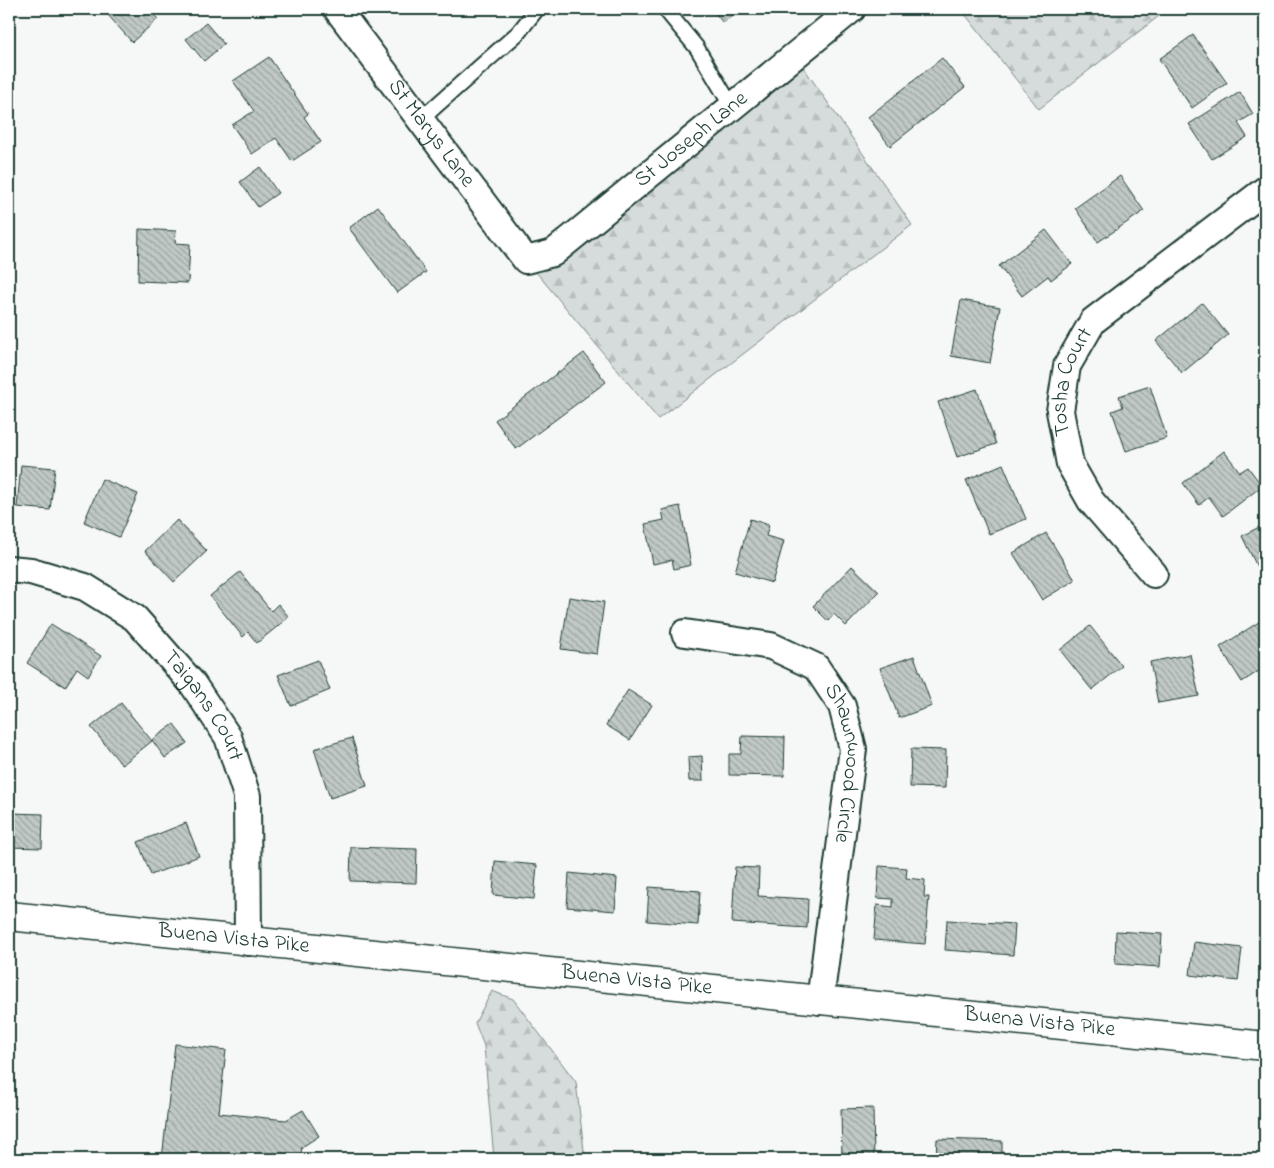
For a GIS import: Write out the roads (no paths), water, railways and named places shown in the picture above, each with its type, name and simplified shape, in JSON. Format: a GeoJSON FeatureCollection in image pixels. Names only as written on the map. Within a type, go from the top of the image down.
{"type":"FeatureCollection","features":[{"type":"Feature","properties":{"kind":"main road","name":"Buena Vista Pike"},"geometry":{"type":"LineString","coordinates":[[9,916],[820,1002],[1265,1046]]}},
{"type":"Feature","properties":{"kind":"street","name":"St Marys Lane"},"geometry":{"type":"LineString","coordinates":[[337,9],[526,260]]}},
{"type":"Feature","properties":{"kind":"street","name":"St Joseph Lane"},"geometry":{"type":"LineString","coordinates":[[526,260],[553,253],[852,9]]}},
{"type":"Feature","properties":{"kind":"street","name":"Tosha Court"},"geometry":{"type":"LineString","coordinates":[[1154,574],[1091,501],[1070,464],[1060,411],[1068,366],[1093,321],[1265,190]]}},
{"type":"Feature","properties":{"kind":"street","name":"Taigans Court"},"geometry":{"type":"LineString","coordinates":[[9,569],[31,571],[84,587],[135,618],[192,683],[228,737],[247,796],[248,942]]}},
{"type":"Feature","properties":{"kind":"street","name":"Shawnwood Circle"},"geometry":{"type":"LineString","coordinates":[[685,633],[771,646],[816,667],[842,706],[853,749],[820,1002]]}},
{"type":"Feature","properties":{"kind":"lane"},"geometry":{"type":"LineString","coordinates":[[420,120],[518,33],[536,9]]}},
{"type":"Feature","properties":{"kind":"lane"},"geometry":{"type":"LineString","coordinates":[[665,9],[697,48],[732,107]]}}]}
